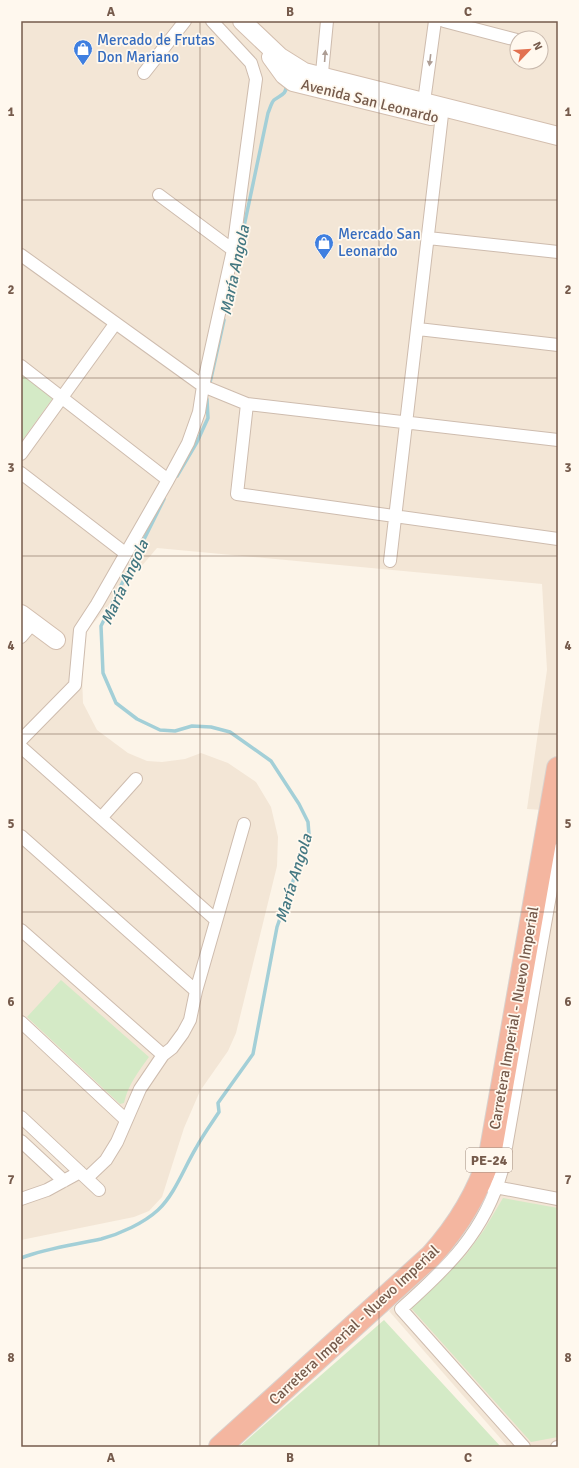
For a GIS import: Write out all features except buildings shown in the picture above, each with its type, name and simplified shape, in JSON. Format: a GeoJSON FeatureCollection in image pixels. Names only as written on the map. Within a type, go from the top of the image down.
{"type":"FeatureCollection","features":[{"type":"Feature","properties":{"kind":"highway","name":"Carretera Imperial - Nuevo Imperial"},"geometry":{"type":"LineString","coordinates":[[220,1447],[431,1256],[489,1186],[490,1155],[554,841],[558,768]]}},
{"type":"Feature","properties":{"kind":"street"},"geometry":{"type":"LineString","coordinates":[[144,73],[185,21]]}},
{"type":"Feature","properties":{"kind":"street"},"geometry":{"type":"LineString","coordinates":[[21,740],[75,685],[80,630],[97,604],[188,443],[200,412],[207,388],[233,250],[256,79],[251,63],[212,21]]}},
{"type":"Feature","properties":{"kind":"street"},"geometry":{"type":"LineString","coordinates":[[321,83],[327,21]]}},
{"type":"Feature","properties":{"kind":"street"},"geometry":{"type":"LineString","coordinates":[[423,107],[435,21]]}},
{"type":"Feature","properties":{"kind":"street"},"geometry":{"type":"LineString","coordinates":[[444,21],[509,38]]}},
{"type":"Feature","properties":{"kind":"street","name":"Avenida San Leonardo"},"geometry":{"type":"LineString","coordinates":[[245,23],[267,45],[274,61],[284,75],[293,82],[321,83],[443,112],[558,136]]}},
{"type":"Feature","properties":{"kind":"street"},"geometry":{"type":"LineString","coordinates":[[390,561],[443,112]]}},
{"type":"Feature","properties":{"kind":"street","name":"Avenida San Leonardo"},"geometry":{"type":"LineString","coordinates":[[443,112],[558,148]]}},
{"type":"Feature","properties":{"kind":"street"},"geometry":{"type":"LineString","coordinates":[[159,195],[233,250]]}},
{"type":"Feature","properties":{"kind":"street"},"geometry":{"type":"LineString","coordinates":[[428,238],[558,252]]}},
{"type":"Feature","properties":{"kind":"street"},"geometry":{"type":"LineString","coordinates":[[21,255],[115,324],[207,388],[247,404],[558,440]]}},
{"type":"Feature","properties":{"kind":"street"},"geometry":{"type":"LineString","coordinates":[[21,454],[115,324]]}},
{"type":"Feature","properties":{"kind":"street"},"geometry":{"type":"LineString","coordinates":[[418,329],[558,345]]}},
{"type":"Feature","properties":{"kind":"street"},"geometry":{"type":"LineString","coordinates":[[21,366],[168,480]]}},
{"type":"Feature","properties":{"kind":"street"},"geometry":{"type":"LineString","coordinates":[[247,404],[237,494],[558,539]]}},
{"type":"Feature","properties":{"kind":"street"},"geometry":{"type":"LineString","coordinates":[[21,473],[125,553]]}},
{"type":"Feature","properties":{"kind":"street"},"geometry":{"type":"LineString","coordinates":[[21,637],[27,618],[56,640]]}},
{"type":"Feature","properties":{"kind":"street"},"geometry":{"type":"LineString","coordinates":[[21,747],[216,920]]}},
{"type":"Feature","properties":{"kind":"street"},"geometry":{"type":"LineString","coordinates":[[101,818],[136,779]]}},
{"type":"Feature","properties":{"kind":"street"},"geometry":{"type":"LineString","coordinates":[[21,1198],[47,1190],[64,1181],[83,1175],[106,1160],[118,1142],[140,1089],[164,1055],[172,1048],[190,1020],[196,991],[244,824]]}},
{"type":"Feature","properties":{"kind":"street"},"geometry":{"type":"LineString","coordinates":[[21,836],[196,991]]}},
{"type":"Feature","properties":{"kind":"street"},"geometry":{"type":"LineString","coordinates":[[21,930],[164,1055]]}},
{"type":"Feature","properties":{"kind":"street"},"geometry":{"type":"LineString","coordinates":[[21,1022],[126,1120]]}},
{"type":"Feature","properties":{"kind":"street"},"geometry":{"type":"LineString","coordinates":[[21,1117],[99,1190]]}},
{"type":"Feature","properties":{"kind":"street"},"geometry":{"type":"LineString","coordinates":[[21,1141],[64,1181]]}},
{"type":"Feature","properties":{"kind":"street"},"geometry":{"type":"LineString","coordinates":[[524,1447],[401,1309],[440,1274],[477,1227],[490,1204],[489,1186],[558,1199]]}},
{"type":"Feature","properties":{"kind":"shaded area"},"geometry":{"type":"Polygon","coordinates":[[[21,21],[558,21],[558,811],[527,809],[547,670],[542,584],[157,548],[85,633],[82,675],[83,703],[97,730],[128,753],[147,761],[162,762],[185,759],[201,753],[228,763],[256,782],[271,807],[278,837],[277,866],[236,1033],[228,1051],[200,1091],[184,1128],[162,1197],[149,1211],[134,1217],[21,1240],[21,21]]]}},
{"type":"Feature","properties":{"kind":"shaded area"},"geometry":{"type":"Polygon","coordinates":[[[558,819],[558,1447],[508,1447],[389,1311],[454,1249],[486,1198],[497,1169],[558,819]]]}},
{"type":"Feature","properties":{"kind":"green space"},"geometry":{"type":"Polygon","coordinates":[[[21,369],[55,395],[21,442],[21,369]]]}},
{"type":"Feature","properties":{"kind":"green space"},"geometry":{"type":"Polygon","coordinates":[[[61,980],[149,1057],[131,1084],[124,1103],[120,1104],[27,1017],[61,980]]]}},
{"type":"Feature","properties":{"kind":"green space"},"geometry":{"type":"Polygon","coordinates":[[[503,1198],[558,1208],[558,1437],[531,1442],[411,1308],[465,1256],[484,1230],[503,1198]]]}},
{"type":"Feature","properties":{"kind":"green space"},"geometry":{"type":"Polygon","coordinates":[[[384,1320],[501,1447],[239,1447],[384,1320]]]}},
{"type":"Feature","properties":{"kind":"waterway","name":"María Angola"},"geometry":{"type":"LineString","coordinates":[[239,250],[268,113],[273,101],[284,93],[286,85]]}},
{"type":"Feature","properties":{"kind":"waterway","name":"María Angola"},"geometry":{"type":"LineString","coordinates":[[209,387],[224,320]]}},
{"type":"Feature","properties":{"kind":"waterway","name":"María Angola"},"geometry":{"type":"LineString","coordinates":[[177,476],[197,442],[208,418],[207,399]]}},
{"type":"Feature","properties":{"kind":"waterway","name":"María Angola"},"geometry":{"type":"LineString","coordinates":[[21,1258],[51,1249],[101,1239],[124,1231],[139,1224],[164,1204],[199,1143],[219,1112],[218,1103],[253,1054],[277,927],[309,835],[308,822],[299,804],[271,761],[230,732],[211,727],[192,726],[175,731],[160,730],[137,719],[116,703],[103,673],[101,626],[164,499]]}},
{"type":"Feature","properties":{"kind":"place","name":"Mercado de Frutas Don Mariano"},"geometry":{"type":"Point","coordinates":[83,66]}},
{"type":"Feature","properties":{"kind":"place","name":"Mercado San Leonardo"},"geometry":{"type":"Point","coordinates":[324,260]}}]}
